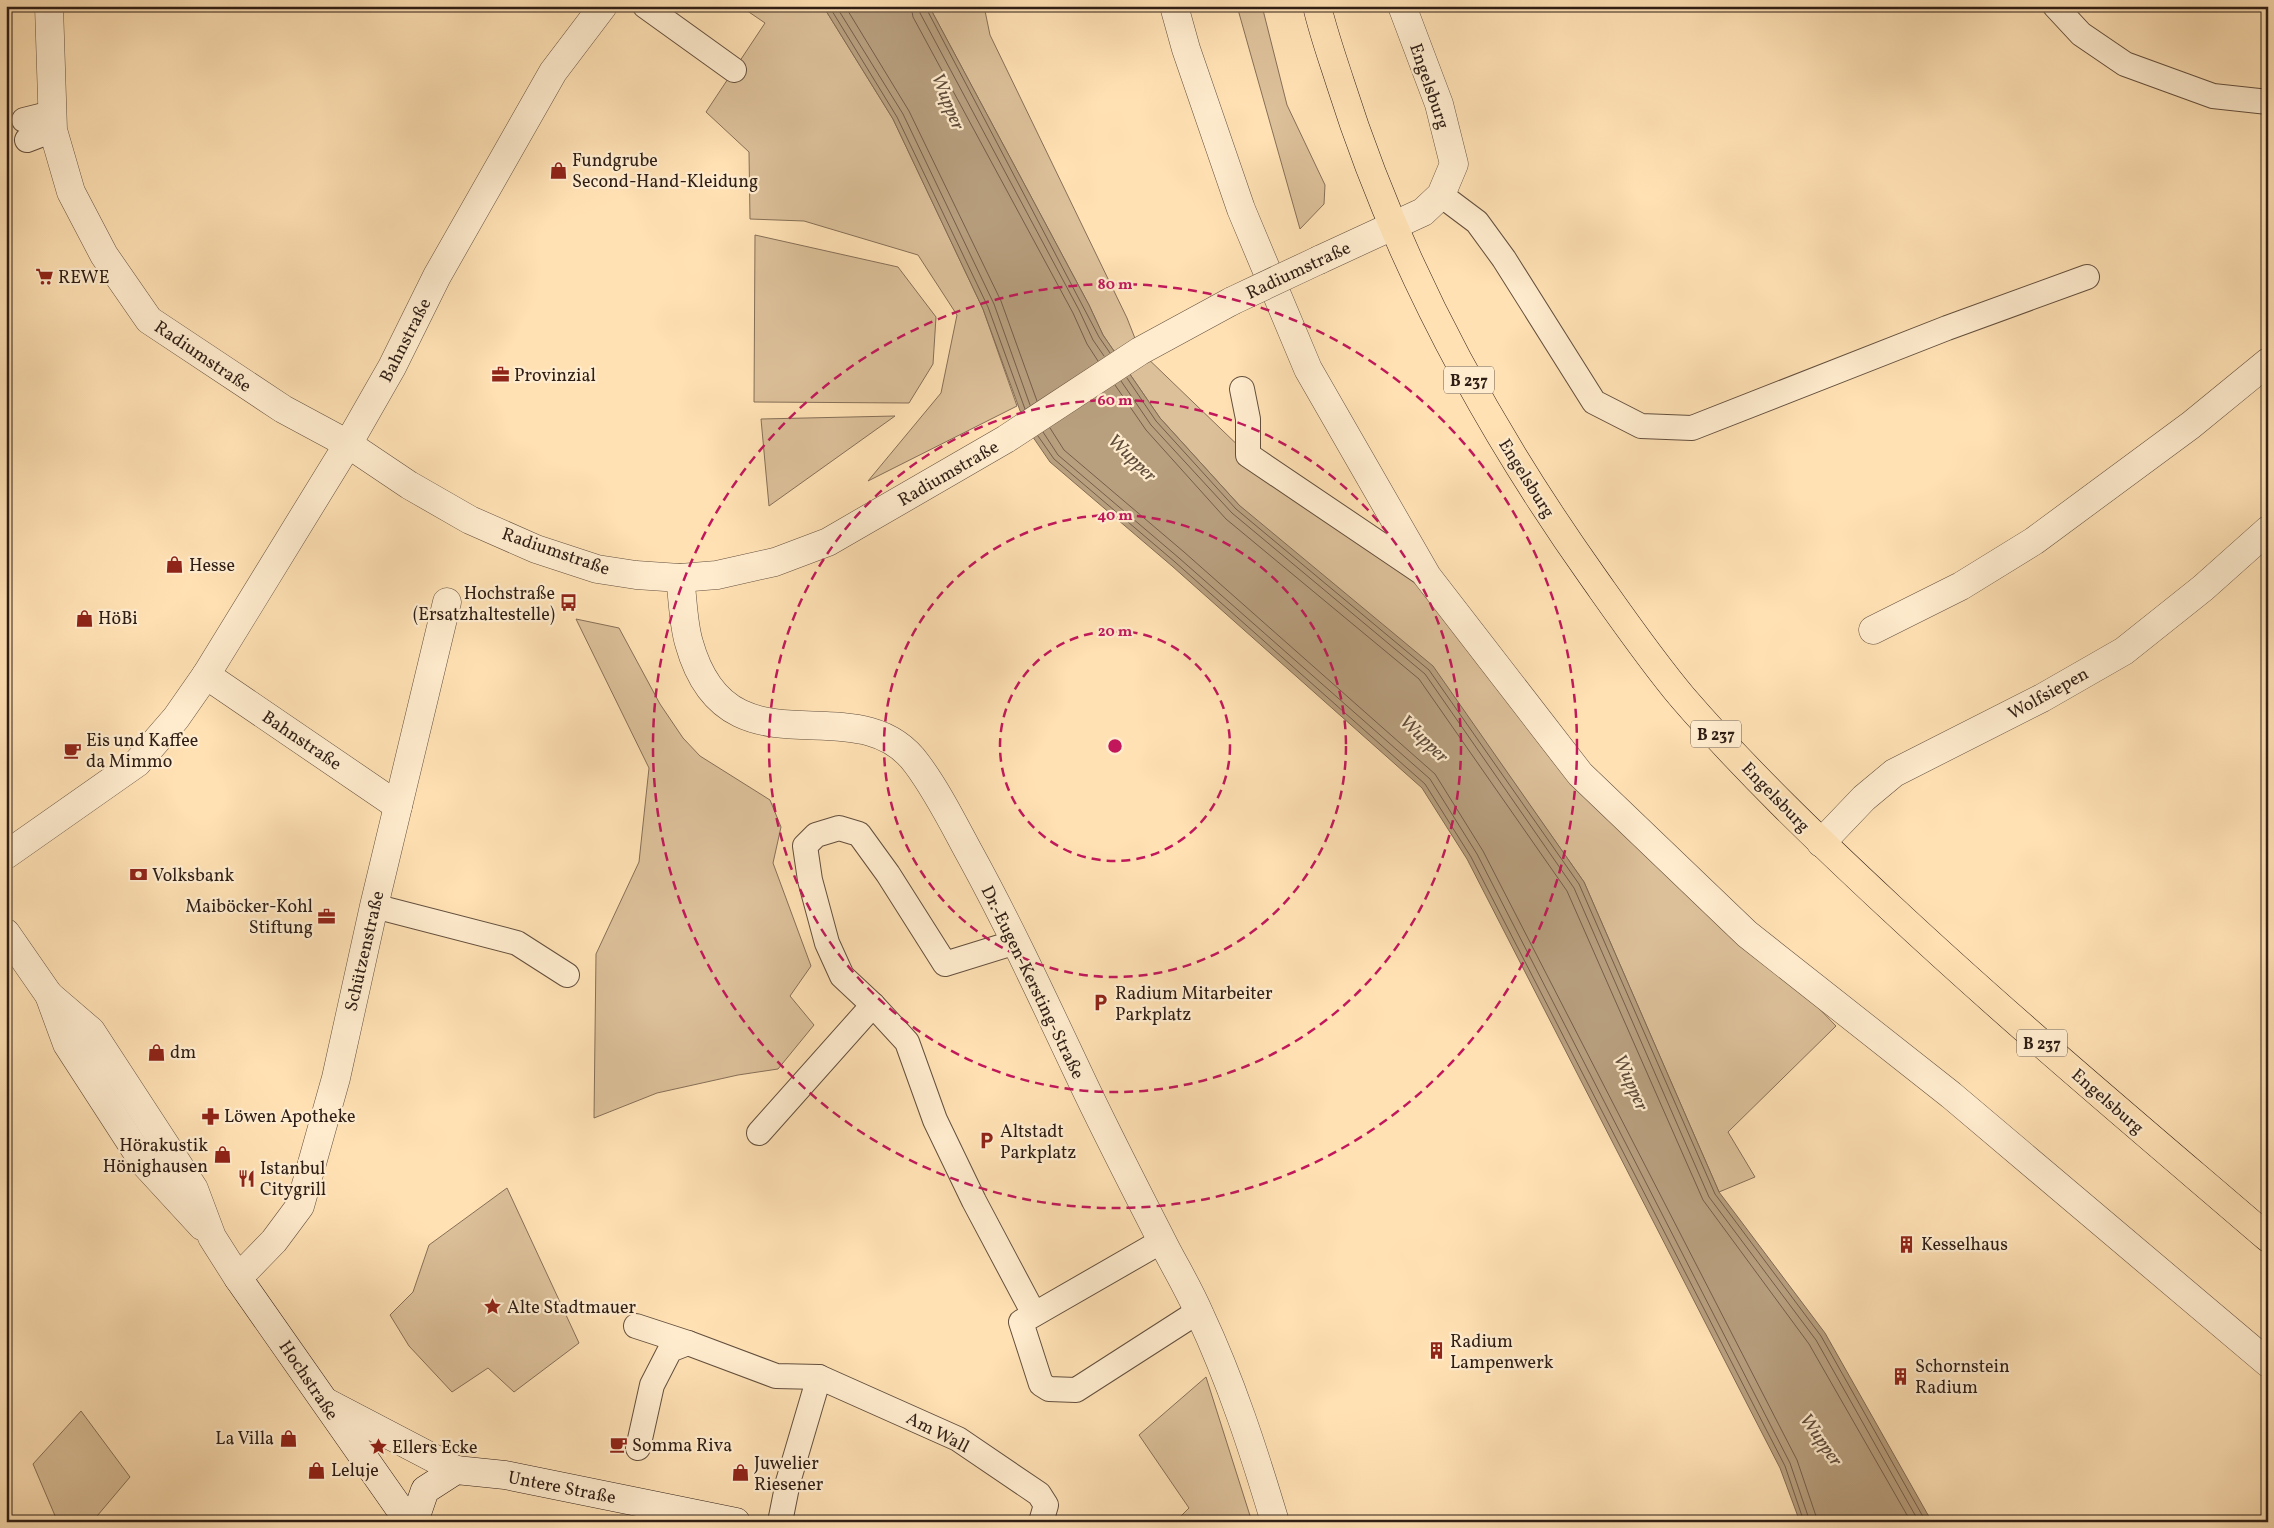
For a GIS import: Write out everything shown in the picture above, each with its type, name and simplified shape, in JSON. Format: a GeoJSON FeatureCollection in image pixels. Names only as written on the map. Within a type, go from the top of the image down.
{"type":"FeatureCollection","features":[{"type":"Feature","properties":{"kind":"main road","name":"Engelsburg"},"geometry":{"type":"LineString","coordinates":[[1317,6],[1356,136],[1392,227],[1464,371],[1557,526],[1620,616],[1681,696],[1821,843],[1953,966],[2268,1238]]}},
{"type":"Feature","properties":{"kind":"street","name":"Radiumstraße"},"geometry":{"type":"LineString","coordinates":[[48,6],[52,121],[71,192],[104,255],[149,320],[283,409],[348,444],[409,485],[470,520],[536,549],[597,569],[636,575],[680,578],[748,569],[782,560],[828,542],[1006,439],[1140,351],[1232,301],[1392,227]]}},
{"type":"Feature","properties":{"kind":"street","name":"Bahnstraße"},"geometry":{"type":"LineString","coordinates":[[6,855],[138,763],[176,718],[206,675],[348,444],[392,367],[437,276],[554,72],[603,6]]}},
{"type":"Feature","properties":{"kind":"street"},"geometry":{"type":"LineString","coordinates":[[1174,6],[1186,49],[1241,209],[1308,369],[1427,576],[1580,774],[1747,934],[1951,1095],[2268,1363]]}},
{"type":"Feature","properties":{"kind":"street","name":"Engelsburg"},"geometry":{"type":"LineString","coordinates":[[1392,227],[1423,212],[1441,195],[1454,164],[1438,104],[1402,6]]}},
{"type":"Feature","properties":{"kind":"street"},"geometry":{"type":"LineString","coordinates":[[1873,630],[1961,586],[2034,541],[2191,425],[2268,362]]}},
{"type":"Feature","properties":{"kind":"street","name":"Wolfsiepen"},"geometry":{"type":"LineString","coordinates":[[1821,843],[1864,798],[1894,773],[2042,698],[2124,651],[2203,588],[2268,530]]}},
{"type":"Feature","properties":{"kind":"street","name":"Dr.-Eugen-Kersting-Straße"},"geometry":{"type":"LineString","coordinates":[[680,578],[688,641],[696,664],[707,684],[726,705],[749,719],[788,726],[846,726],[880,735],[901,748],[915,760],[936,792],[1016,942],[1083,1085],[1198,1311],[1220,1360],[1261,1473],[1275,1522]]}},
{"type":"Feature","properties":{"kind":"street","name":"Schützenstraße"},"geometry":{"type":"LineString","coordinates":[[238,1278],[274,1241],[300,1206],[336,1078],[374,906],[446,602]]}},
{"type":"Feature","properties":{"kind":"street","name":"Bahnstraße"},"geometry":{"type":"LineString","coordinates":[[206,675],[398,806]]}},
{"type":"Feature","properties":{"kind":"street","name":"Hochstraße"},"geometry":{"type":"LineString","coordinates":[[6,932],[49,995],[67,1044],[144,1163],[212,1237],[322,1400],[409,1522]]}},
{"type":"Feature","properties":{"kind":"street"},"geometry":{"type":"LineString","coordinates":[[322,1400],[456,1470],[425,1490],[414,1522]]}},
{"type":"Feature","properties":{"kind":"street","name":"Untere Straße"},"geometry":{"type":"LineString","coordinates":[[456,1470],[505,1475],[736,1522]]}},
{"type":"Feature","properties":{"kind":"lane"},"geometry":{"type":"LineString","coordinates":[[645,6],[734,70]]}},
{"type":"Feature","properties":{"kind":"lane"},"geometry":{"type":"LineString","coordinates":[[2055,6],[2081,34],[2125,64],[2213,96],[2268,102]]}},
{"type":"Feature","properties":{"kind":"lane"},"geometry":{"type":"LineString","coordinates":[[26,130],[52,121]]}},
{"type":"Feature","properties":{"kind":"lane"},"geometry":{"type":"LineString","coordinates":[[1441,195],[1477,222],[1498,251],[1594,402],[1641,426],[1692,428],[1948,328],[2087,277]]}},
{"type":"Feature","properties":{"kind":"lane"},"geometry":{"type":"LineString","coordinates":[[1242,389],[1248,419],[1248,455],[1427,576]]}},
{"type":"Feature","properties":{"kind":"lane"},"geometry":{"type":"LineString","coordinates":[[1016,942],[945,964],[888,874],[859,834],[838,828],[816,835],[805,846],[810,880],[827,943],[842,976],[873,1004],[907,1042],[935,1120],[974,1201],[1034,1314]]}},
{"type":"Feature","properties":{"kind":"lane"},"geometry":{"type":"LineString","coordinates":[[374,906],[517,944],[567,975]]}},
{"type":"Feature","properties":{"kind":"lane"},"geometry":{"type":"LineString","coordinates":[[759,1133],[873,1004]]}},
{"type":"Feature","properties":{"kind":"lane"},"geometry":{"type":"LineString","coordinates":[[1162,1241],[1021,1322],[1040,1384],[1049,1390],[1076,1390],[1198,1311]]}},
{"type":"Feature","properties":{"kind":"lane","name":"Am Wall"},"geometry":{"type":"LineString","coordinates":[[636,1326],[776,1376],[819,1377],[958,1439],[1040,1494],[1043,1513]]}},
{"type":"Feature","properties":{"kind":"lane"},"geometry":{"type":"LineString","coordinates":[[638,1448],[652,1385],[670,1350],[688,1343]]}},
{"type":"Feature","properties":{"kind":"lane"},"geometry":{"type":"LineString","coordinates":[[780,1522],[788,1482],[819,1377]]}},
{"type":"Feature","properties":{"kind":"shaded area"},"geometry":{"type":"Polygon","coordinates":[[[740,6],[823,6],[893,119],[983,309],[1017,406],[868,481],[941,393],[957,315],[918,255],[804,221],[750,219],[749,152],[706,112],[765,23],[740,6]]]}},
{"type":"Feature","properties":{"kind":"shaded area"},"geometry":{"type":"Polygon","coordinates":[[[929,6],[984,6],[990,35],[1127,318],[1140,351],[1248,455],[1427,576],[1580,774],[1747,934],[1836,1026],[1728,1132],[1755,1177],[1719,1192],[1584,882],[1495,756],[1239,505],[1160,418],[1103,335],[1089,305],[929,6]]]}},
{"type":"Feature","properties":{"kind":"shaded area"},"geometry":{"type":"Polygon","coordinates":[[[1237,6],[1262,6],[1287,105],[1325,185],[1324,204],[1300,229],[1237,6]]]}},
{"type":"Feature","properties":{"kind":"shaded area"},"geometry":{"type":"Polygon","coordinates":[[[755,235],[898,267],[936,317],[933,364],[909,403],[754,402],[755,235]]]}},
{"type":"Feature","properties":{"kind":"shaded area"},"geometry":{"type":"Polygon","coordinates":[[[895,416],[769,506],[761,419],[895,416]]]}},
{"type":"Feature","properties":{"kind":"shaded area"},"geometry":{"type":"Polygon","coordinates":[[[576,619],[619,628],[660,704],[683,738],[700,756],[770,800],[781,827],[773,863],[811,966],[790,996],[814,1025],[778,1069],[738,1075],[657,1093],[594,1118],[596,954],[639,862],[649,768],[576,619]]]}},
{"type":"Feature","properties":{"kind":"shaded area"},"geometry":{"type":"Polygon","coordinates":[[[507,1188],[579,1343],[514,1392],[488,1368],[452,1392],[409,1346],[390,1315],[413,1292],[429,1245],[507,1188]]]}},
{"type":"Feature","properties":{"kind":"shaded area"},"geometry":{"type":"Polygon","coordinates":[[[1206,1377],[1252,1522],[1175,1522],[1189,1508],[1139,1435],[1206,1377]]]}},
{"type":"Feature","properties":{"kind":"shaded area"},"geometry":{"type":"Polygon","coordinates":[[[81,1411],[130,1477],[92,1522],[53,1522],[56,1518],[33,1464],[81,1411]]]}},
{"type":"Feature","properties":{"kind":"water","name":"Wupper"},"geometry":{"type":"Polygon","coordinates":[[[823,6],[929,6],[1089,305],[1103,335],[1160,418],[1239,505],[1433,666],[1584,882],[1719,1192],[1825,1333],[1932,1522],[1800,1522],[1780,1468],[1467,859],[1422,788],[1172,566],[1050,462],[1026,427],[983,309],[893,119],[823,6]]]}},
{"type":"Feature","properties":{"kind":"place","name":"Fundgrube Second-Hand-Kleidung"},"geometry":{"type":"Point","coordinates":[558,170]}},
{"type":"Feature","properties":{"kind":"place","name":"REWE"},"geometry":{"type":"Point","coordinates":[44,277]}},
{"type":"Feature","properties":{"kind":"place","name":"Provinzial"},"geometry":{"type":"Point","coordinates":[500,375]}},
{"type":"Feature","properties":{"kind":"place","name":"Hesse"},"geometry":{"type":"Point","coordinates":[175,565]}},
{"type":"Feature","properties":{"kind":"place","name":"Hochstraße (Ersatzhaltestelle)"},"geometry":{"type":"Point","coordinates":[569,603]}},
{"type":"Feature","properties":{"kind":"place","name":"HöBi"},"geometry":{"type":"Point","coordinates":[84,618]}},
{"type":"Feature","properties":{"kind":"place","name":"Eis und Kaffee da Mimmo"},"geometry":{"type":"Point","coordinates":[72,750]}},
{"type":"Feature","properties":{"kind":"place","name":"Volksbank"},"geometry":{"type":"Point","coordinates":[138,875]}},
{"type":"Feature","properties":{"kind":"place","name":"Maiböcker-Kohl Stiftung"},"geometry":{"type":"Point","coordinates":[327,916]}},
{"type":"Feature","properties":{"kind":"place","name":"Radium Mitarbeiter Parkplatz"},"geometry":{"type":"Point","coordinates":[1101,1003]}},
{"type":"Feature","properties":{"kind":"place","name":"dm"},"geometry":{"type":"Point","coordinates":[156,1052]}},
{"type":"Feature","properties":{"kind":"place","name":"Löwen Apotheke"},"geometry":{"type":"Point","coordinates":[210,1116]}},
{"type":"Feature","properties":{"kind":"place","name":"Altstadt Parkplatz"},"geometry":{"type":"Point","coordinates":[986,1141]}},
{"type":"Feature","properties":{"kind":"place","name":"Hörakustik Hönighausen"},"geometry":{"type":"Point","coordinates":[222,1155]}},
{"type":"Feature","properties":{"kind":"place","name":"Istanbul Citygrill"},"geometry":{"type":"Point","coordinates":[246,1178]}},
{"type":"Feature","properties":{"kind":"place","name":"Kesselhaus"},"geometry":{"type":"Point","coordinates":[1907,1244]}},
{"type":"Feature","properties":{"kind":"place","name":"Alte Stadtmauer"},"geometry":{"type":"Point","coordinates":[493,1307]}},
{"type":"Feature","properties":{"kind":"place","name":"Radium Lampenwerk"},"geometry":{"type":"Point","coordinates":[1436,1351]}},
{"type":"Feature","properties":{"kind":"place","name":"Schornstein Radium"},"geometry":{"type":"Point","coordinates":[1901,1376]}},
{"type":"Feature","properties":{"kind":"place","name":"La Villa"},"geometry":{"type":"Point","coordinates":[288,1438]}},
{"type":"Feature","properties":{"kind":"place","name":"Somma Riva"},"geometry":{"type":"Point","coordinates":[618,1445]}},
{"type":"Feature","properties":{"kind":"place","name":"Ellers Ecke"},"geometry":{"type":"Point","coordinates":[378,1447]}},
{"type":"Feature","properties":{"kind":"place","name":"Leluje"},"geometry":{"type":"Point","coordinates":[317,1470]}},
{"type":"Feature","properties":{"kind":"place","name":"Juwelier Riesener"},"geometry":{"type":"Point","coordinates":[740,1473]}}]}
